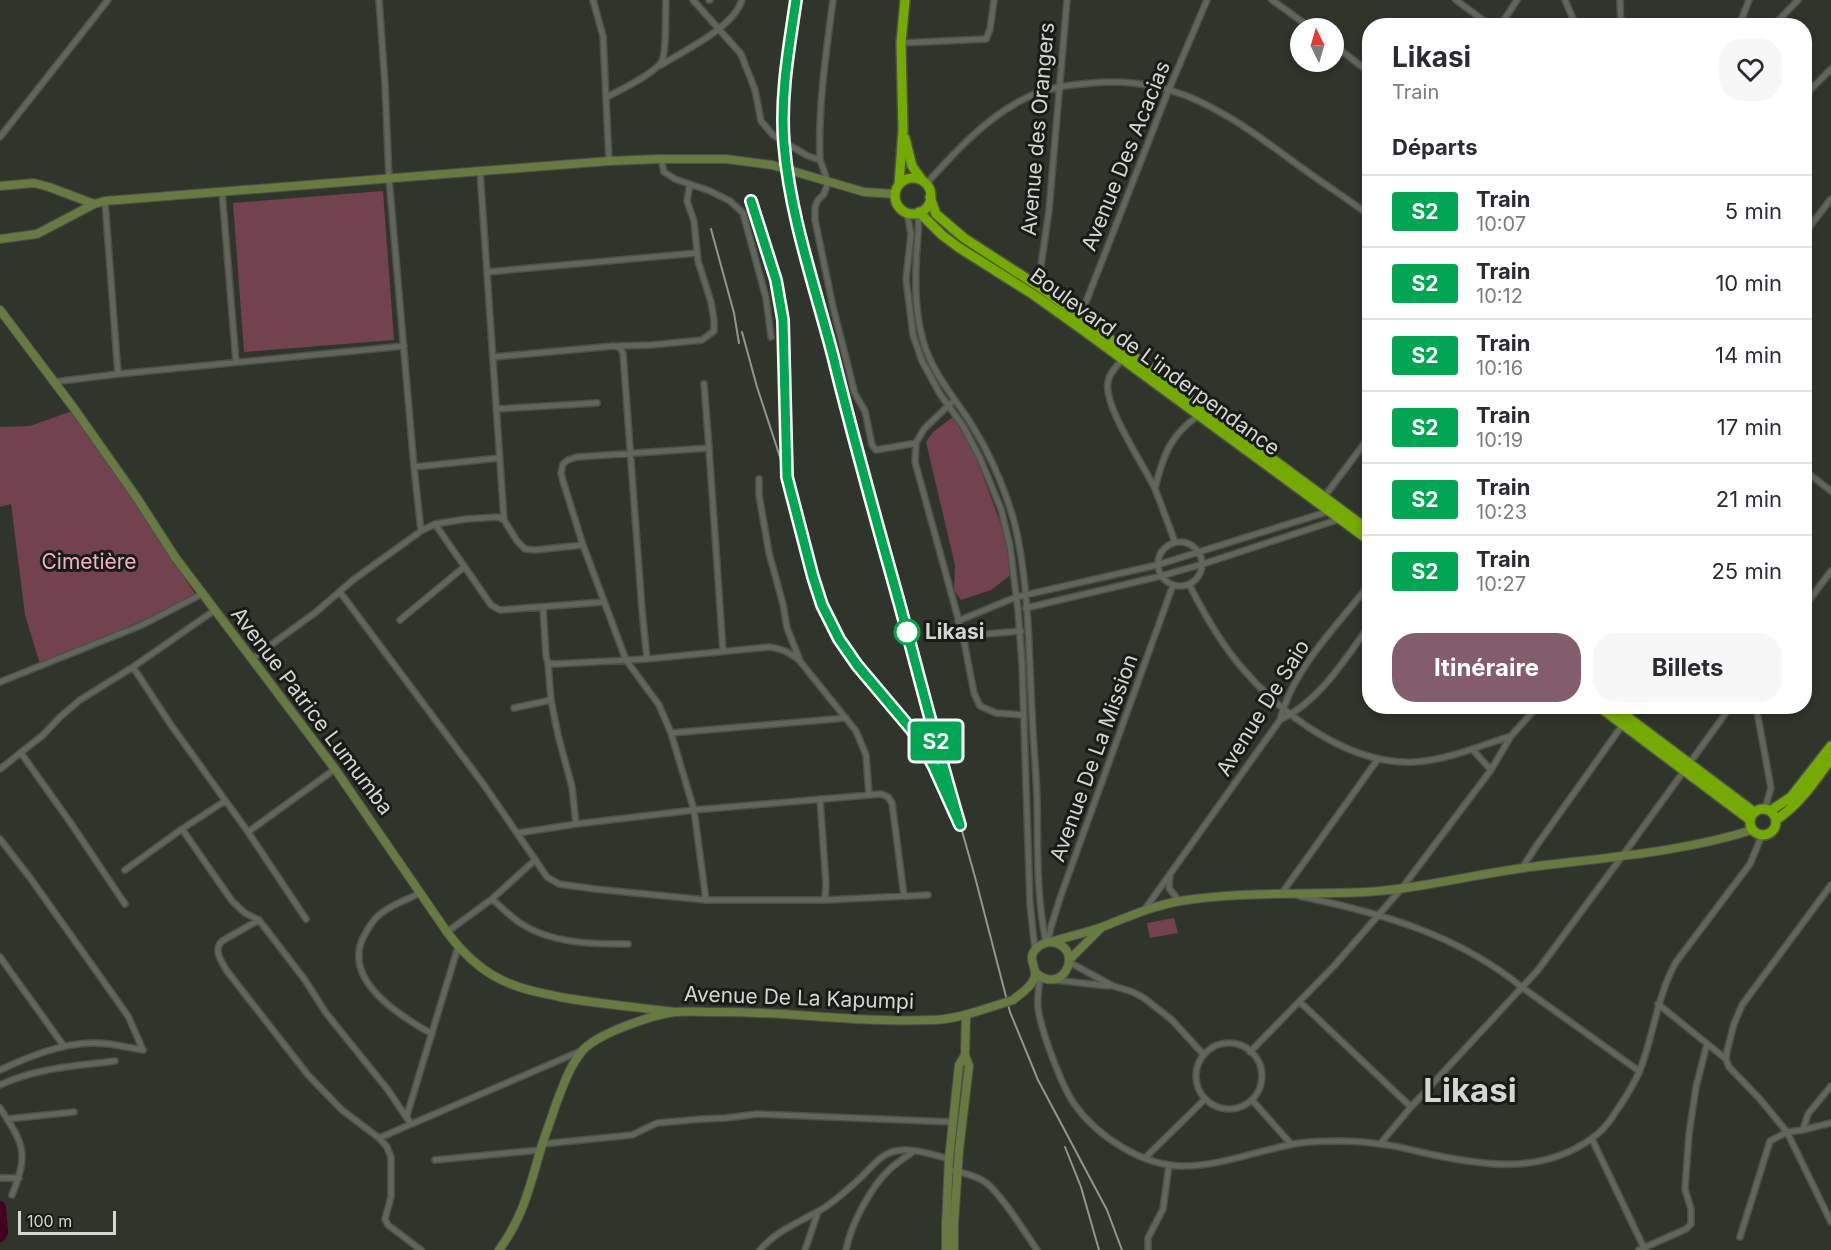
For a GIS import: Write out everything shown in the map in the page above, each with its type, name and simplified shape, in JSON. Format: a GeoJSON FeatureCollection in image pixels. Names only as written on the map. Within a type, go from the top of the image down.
{"type":"FeatureCollection","features":[{"type":"Feature","properties":{"kind":"highway"},"geometry":{"type":"LineString","coordinates":[[903,130],[912,166],[930,190],[926,208],[918,213],[907,213],[898,206],[895,194],[899,183],[903,130],[901,43],[905,0]]}},
{"type":"Feature","properties":{"kind":"highway"},"geometry":{"type":"LineString","coordinates":[[899,183],[910,178],[924,182]]}},
{"type":"Feature","properties":{"kind":"highway","name":"Boulevard de L'inderpendance"},"geometry":{"type":"LineString","coordinates":[[930,197],[933,208],[940,219],[964,238],[1324,498],[1333,510]]}},
{"type":"Feature","properties":{"kind":"highway","name":"Boulevard de L'inderpendance"},"geometry":{"type":"LineString","coordinates":[[918,213],[958,247],[1036,291]]}},
{"type":"Feature","properties":{"kind":"highway","name":"Boulevard de L'inderpendance"},"geometry":{"type":"LineString","coordinates":[[1126,356],[1199,416],[1333,510],[1362,534]]}},
{"type":"Feature","properties":{"kind":"highway","name":"Boulevard de L'inderpendance"},"geometry":{"type":"LineString","coordinates":[[1343,518],[1362,527]]}},
{"type":"Feature","properties":{"kind":"highway"},"geometry":{"type":"LineString","coordinates":[[1613,714],[1687,766],[1752,821],[1762,835],[1769,834],[1774,829],[1776,820],[1801,800],[1831,759]]}},
{"type":"Feature","properties":{"kind":"highway"},"geometry":{"type":"LineString","coordinates":[[1620,714],[1626,721]]}},
{"type":"Feature","properties":{"kind":"highway"},"geometry":{"type":"LineString","coordinates":[[1752,821],[1759,809],[1768,810],[1791,797],[1831,746]]}},
{"type":"Feature","properties":{"kind":"highway"},"geometry":{"type":"LineString","coordinates":[[1768,810],[1776,820]]}},
{"type":"Feature","properties":{"kind":"street"},"geometry":{"type":"LineString","coordinates":[[0,137],[108,0]]}},
{"type":"Feature","properties":{"kind":"street"},"geometry":{"type":"LineString","coordinates":[[379,0],[389,178],[421,531]]}},
{"type":"Feature","properties":{"kind":"street"},"geometry":{"type":"LineString","coordinates":[[593,0],[603,36],[609,161]]}},
{"type":"Feature","properties":{"kind":"street"},"geometry":{"type":"LineString","coordinates":[[654,69],[662,61],[664,50],[666,0]]}},
{"type":"Feature","properties":{"kind":"street"},"geometry":{"type":"LineString","coordinates":[[693,0],[741,54],[755,90],[760,121],[773,135],[808,156],[820,160]]}},
{"type":"Feature","properties":{"kind":"street"},"geometry":{"type":"LineString","coordinates":[[607,97],[719,29],[739,7],[741,0]]}},
{"type":"Feature","properties":{"kind":"street"},"geometry":{"type":"LineString","coordinates":[[833,0],[820,99],[819,127],[820,160],[828,182],[824,194],[815,207],[815,220],[855,394],[865,411],[872,445],[876,450],[916,443]]}},
{"type":"Feature","properties":{"kind":"street"},"geometry":{"type":"LineString","coordinates":[[901,43],[986,39],[990,29],[994,0]]}},
{"type":"Feature","properties":{"kind":"street","name":"Avenue des Orangers"},"geometry":{"type":"LineString","coordinates":[[1036,291],[1049,210],[1067,0]]}},
{"type":"Feature","properties":{"kind":"street","name":"Avenue Des Acacias"},"geometry":{"type":"LineString","coordinates":[[1074,318],[1086,302],[1169,89],[1207,0]]}},
{"type":"Feature","properties":{"kind":"street"},"geometry":{"type":"LineString","coordinates":[[1272,0],[1297,18]]}},
{"type":"Feature","properties":{"kind":"street"},"geometry":{"type":"LineString","coordinates":[[1456,0],[1480,18]]}},
{"type":"Feature","properties":{"kind":"street"},"geometry":{"type":"LineString","coordinates":[[1505,18],[1517,0]]}},
{"type":"Feature","properties":{"kind":"street"},"geometry":{"type":"LineString","coordinates":[[1565,0],[1573,18]]}},
{"type":"Feature","properties":{"kind":"street"},"geometry":{"type":"LineString","coordinates":[[1620,0],[1621,18]]}},
{"type":"Feature","properties":{"kind":"street"},"geometry":{"type":"LineString","coordinates":[[1742,18],[1749,0]]}},
{"type":"Feature","properties":{"kind":"street"},"geometry":{"type":"LineString","coordinates":[[1781,18],[1798,0]]}},
{"type":"Feature","properties":{"kind":"street"},"geometry":{"type":"LineString","coordinates":[[1344,53],[1362,67]]}},
{"type":"Feature","properties":{"kind":"street"},"geometry":{"type":"LineString","coordinates":[[1812,88],[1831,69]]}},
{"type":"Feature","properties":{"kind":"street"},"geometry":{"type":"LineString","coordinates":[[924,182],[966,142],[1021,100],[1059,86],[1105,81],[1148,84],[1197,99],[1228,116],[1362,210]]}},
{"type":"Feature","properties":{"kind":"street"},"geometry":{"type":"LineString","coordinates":[[661,159],[664,172],[675,179],[710,191],[730,201],[743,213],[766,298],[771,337]]}},
{"type":"Feature","properties":{"kind":"street"},"geometry":{"type":"LineString","coordinates":[[0,239],[37,234],[94,204],[105,201],[609,161],[726,159],[772,165],[864,192],[895,194]]}},
{"type":"Feature","properties":{"kind":"street"},"geometry":{"type":"LineString","coordinates":[[480,171],[504,520],[525,549],[583,545]]}},
{"type":"Feature","properties":{"kind":"street"},"geometry":{"type":"LineString","coordinates":[[0,186],[34,183],[94,204]]}},
{"type":"Feature","properties":{"kind":"street"},"geometry":{"type":"LineString","coordinates":[[493,357],[702,340],[714,331],[711,302],[700,271],[694,221],[687,201],[690,184]]}},
{"type":"Feature","properties":{"kind":"street"},"geometry":{"type":"LineString","coordinates":[[222,191],[236,362]]}},
{"type":"Feature","properties":{"kind":"street"},"geometry":{"type":"LineString","coordinates":[[1812,224],[1831,199]]}},
{"type":"Feature","properties":{"kind":"street"},"geometry":{"type":"LineString","coordinates":[[105,201],[118,374]]}},
{"type":"Feature","properties":{"kind":"street"},"geometry":{"type":"LineString","coordinates":[[907,213],[911,234],[907,262],[907,289],[913,335],[922,361],[963,426],[990,480],[1001,509],[1010,546],[1018,610],[1030,904],[1035,950],[1032,959],[1033,969],[1041,976],[1113,986],[1133,992],[1172,1020],[1203,1055]]}},
{"type":"Feature","properties":{"kind":"street"},"geometry":{"type":"LineString","coordinates":[[918,213],[920,230],[916,264],[916,296],[921,332],[929,358],[975,430],[997,477],[1014,521],[1018,540],[1027,608],[1036,765],[1038,886],[1042,924],[1048,942]]}},
{"type":"Feature","properties":{"kind":"street"},"geometry":{"type":"LineString","coordinates":[[487,272],[697,253]]}},
{"type":"Feature","properties":{"kind":"street"},"geometry":{"type":"LineString","coordinates":[[907,262],[916,264]]}},
{"type":"Feature","properties":{"kind":"street","name":"Avenue Patrice Lumumba"},"geometry":{"type":"LineString","coordinates":[[0,310],[73,407],[202,594],[253,658],[335,769],[466,956],[509,984],[531,991],[573,999],[675,1012]]}},
{"type":"Feature","properties":{"kind":"street"},"geometry":{"type":"LineString","coordinates":[[53,382],[404,346]]}},
{"type":"Feature","properties":{"kind":"street"},"geometry":{"type":"LineString","coordinates":[[614,346],[620,348],[623,353],[647,659]]}},
{"type":"Feature","properties":{"kind":"street"},"geometry":{"type":"LineString","coordinates":[[1126,356],[1110,374],[1107,385],[1111,403],[1119,423],[1155,488],[1175,542]]}},
{"type":"Feature","properties":{"kind":"street"},"geometry":{"type":"LineString","coordinates":[[704,384],[723,651]]}},
{"type":"Feature","properties":{"kind":"street"},"geometry":{"type":"LineString","coordinates":[[955,400],[924,429],[916,443],[915,462],[963,636],[974,693],[980,706],[996,713],[1032,714]]}},
{"type":"Feature","properties":{"kind":"street"},"geometry":{"type":"LineString","coordinates":[[496,410],[597,404]]}},
{"type":"Feature","properties":{"kind":"street"},"geometry":{"type":"LineString","coordinates":[[1155,488],[1164,454],[1173,439],[1185,425],[1199,416]]}},
{"type":"Feature","properties":{"kind":"street"},"geometry":{"type":"LineString","coordinates":[[1324,498],[1362,447]]}},
{"type":"Feature","properties":{"kind":"street"},"geometry":{"type":"LineString","coordinates":[[706,900],[694,810],[671,734],[659,705],[626,660],[583,545],[561,473],[563,464],[578,457],[709,448]]}},
{"type":"Feature","properties":{"kind":"street"},"geometry":{"type":"LineString","coordinates":[[414,467],[499,458]]}},
{"type":"Feature","properties":{"kind":"street"},"geometry":{"type":"LineString","coordinates":[[990,480],[997,477]]}},
{"type":"Feature","properties":{"kind":"street"},"geometry":{"type":"LineString","coordinates":[[1812,477],[1831,490]]}},
{"type":"Feature","properties":{"kind":"street"},"geometry":{"type":"LineString","coordinates":[[759,479],[759,495],[769,553],[787,628],[799,660]]}},
{"type":"Feature","properties":{"kind":"street"},"geometry":{"type":"LineString","coordinates":[[958,621],[1016,597],[1157,564],[1333,510]]}},
{"type":"Feature","properties":{"kind":"street"},"geometry":{"type":"LineString","coordinates":[[253,658],[316,612],[353,580],[421,531],[435,524],[449,521],[490,517],[504,520]]}},
{"type":"Feature","properties":{"kind":"street"},"geometry":{"type":"LineString","coordinates":[[1018,610],[1161,576],[1343,518]]}},
{"type":"Feature","properties":{"kind":"street"},"geometry":{"type":"LineString","coordinates":[[435,524],[491,605],[500,610],[603,602]]}},
{"type":"Feature","properties":{"kind":"street"},"geometry":{"type":"LineString","coordinates":[[1175,542],[1189,543],[1200,552],[1203,564],[1199,576],[1189,584],[1173,585],[1161,576],[1157,564],[1164,548],[1175,542]]}},
{"type":"Feature","properties":{"kind":"street"},"geometry":{"type":"LineString","coordinates":[[400,620],[464,567]]}},
{"type":"Feature","properties":{"kind":"street"},"geometry":{"type":"LineString","coordinates":[[1812,596],[1831,571]]}},
{"type":"Feature","properties":{"kind":"street"},"geometry":{"type":"LineString","coordinates":[[1189,584],[1224,645],[1261,689],[1307,726],[1343,747],[1378,759],[1424,760],[1442,758],[1511,736]]}},
{"type":"Feature","properties":{"kind":"street","name":"Avenue De La Mission"},"geometry":{"type":"LineString","coordinates":[[1048,942],[1060,898],[1173,585]]}},
{"type":"Feature","properties":{"kind":"street"},"geometry":{"type":"LineString","coordinates":[[340,592],[484,785],[547,877],[559,884],[706,900],[825,900],[928,895]]}},
{"type":"Feature","properties":{"kind":"street"},"geometry":{"type":"LineString","coordinates":[[0,682],[142,625],[202,594]]}},
{"type":"Feature","properties":{"kind":"street","name":"Avenue De Saio"},"geometry":{"type":"LineString","coordinates":[[1145,909],[1280,720],[1283,708],[1301,672],[1362,594]]}},
{"type":"Feature","properties":{"kind":"street"},"geometry":{"type":"LineString","coordinates":[[543,607],[551,700],[572,788],[576,824]]}},
{"type":"Feature","properties":{"kind":"street"},"geometry":{"type":"LineString","coordinates":[[0,769],[80,700],[133,667],[214,610]]}},
{"type":"Feature","properties":{"kind":"street"},"geometry":{"type":"LineString","coordinates":[[963,636],[1028,630]]}},
{"type":"Feature","properties":{"kind":"street"},"geometry":{"type":"LineString","coordinates":[[1280,720],[1292,714],[1325,686],[1362,636]]}},
{"type":"Feature","properties":{"kind":"street"},"geometry":{"type":"LineString","coordinates":[[548,663],[647,659],[769,647],[790,652],[856,731],[866,755],[869,795]]}},
{"type":"Feature","properties":{"kind":"street"},"geometry":{"type":"LineString","coordinates":[[133,667],[306,919]]}},
{"type":"Feature","properties":{"kind":"street"},"geometry":{"type":"LineString","coordinates":[[514,708],[551,700]]}},
{"type":"Feature","properties":{"kind":"street"},"geometry":{"type":"LineString","coordinates":[[1250,1052],[1361,937],[1402,888],[1491,770],[1511,736],[1531,714]]}},
{"type":"Feature","properties":{"kind":"street"},"geometry":{"type":"LineString","coordinates":[[1522,868],[1631,714]]}},
{"type":"Feature","properties":{"kind":"street"},"geometry":{"type":"LineString","coordinates":[[1380,1144],[1411,1107],[1538,970],[1725,714]]}},
{"type":"Feature","properties":{"kind":"street"},"geometry":{"type":"LineString","coordinates":[[1757,714],[1771,788],[1768,810]]}},
{"type":"Feature","properties":{"kind":"street"},"geometry":{"type":"LineString","coordinates":[[671,734],[846,718]]}},
{"type":"Feature","properties":{"kind":"street"},"geometry":{"type":"LineString","coordinates":[[1472,748],[1491,770]]}},
{"type":"Feature","properties":{"kind":"street"},"geometry":{"type":"LineString","coordinates":[[21,753],[125,904]]}},
{"type":"Feature","properties":{"kind":"street"},"geometry":{"type":"LineString","coordinates":[[1282,893],[1378,759]]}},
{"type":"Feature","properties":{"kind":"street"},"geometry":{"type":"LineString","coordinates":[[248,832],[335,769]]}},
{"type":"Feature","properties":{"kind":"street"},"geometry":{"type":"LineString","coordinates":[[518,833],[694,810],[881,795],[888,797],[892,804],[904,896]]}},
{"type":"Feature","properties":{"kind":"street"},"geometry":{"type":"LineString","coordinates":[[820,799],[825,900]]}},
{"type":"Feature","properties":{"kind":"street"},"geometry":{"type":"LineString","coordinates":[[125,870],[225,801]]}},
{"type":"Feature","properties":{"kind":"street"},"geometry":{"type":"LineString","coordinates":[[1035,950],[1048,942],[1101,928],[1145,909],[1179,902],[1233,895],[1402,888],[1709,841],[1752,821]]}},
{"type":"Feature","properties":{"kind":"street"},"geometry":{"type":"LineString","coordinates":[[182,829],[232,901],[245,913],[259,920],[326,1013],[407,1115],[411,1124]]}},
{"type":"Feature","properties":{"kind":"street"},"geometry":{"type":"LineString","coordinates":[[1041,976],[1037,996],[1040,1019],[1056,1064],[1075,1104],[1087,1119],[1108,1138],[1145,1158],[1169,1166],[1186,1166],[1229,1160],[1291,1144],[1339,1141],[1380,1144],[1456,1160],[1510,1165],[1536,1162],[1561,1155],[1592,1138],[1608,1123],[1620,1107],[1639,1071],[1665,983],[1676,962],[1750,864],[1762,835]]}},
{"type":"Feature","properties":{"kind":"street"},"geometry":{"type":"LineString","coordinates":[[0,839],[128,1016],[142,1050],[92,1042],[63,1046],[0,1070]]}},
{"type":"Feature","properties":{"kind":"street"},"geometry":{"type":"LineString","coordinates":[[447,932],[492,898],[535,860]]}},
{"type":"Feature","properties":{"kind":"street"},"geometry":{"type":"LineString","coordinates":[[1170,873],[1168,888],[1179,902]]}},
{"type":"Feature","properties":{"kind":"street"},"geometry":{"type":"LineString","coordinates":[[1726,1059],[1734,1024],[1742,1005],[1831,885]]}},
{"type":"Feature","properties":{"kind":"street"},"geometry":{"type":"LineString","coordinates":[[420,893],[379,914],[368,928],[361,943],[360,968],[366,981],[399,1014],[432,1034]]}},
{"type":"Feature","properties":{"kind":"street"},"geometry":{"type":"LineString","coordinates":[[1282,893],[1380,914],[1421,928],[1449,941],[1490,964],[1639,1071]]}},
{"type":"Feature","properties":{"kind":"street"},"geometry":{"type":"LineString","coordinates":[[492,898],[521,924],[542,934],[571,942],[628,944]]}},
{"type":"Feature","properties":{"kind":"street"},"geometry":{"type":"LineString","coordinates":[[259,920],[222,940],[217,950],[220,958],[226,970],[308,1075],[342,1110],[379,1138],[387,1147],[391,1157],[391,1197],[385,1219],[387,1225],[421,1250]]}},
{"type":"Feature","properties":{"kind":"street"},"geometry":{"type":"LineString","coordinates":[[1041,976],[1059,978],[1064,974],[1069,961],[1101,928]]}},
{"type":"Feature","properties":{"kind":"street"},"geometry":{"type":"LineString","coordinates":[[1048,942],[1057,943],[1063,947],[1068,953],[1069,961]]}},
{"type":"Feature","properties":{"kind":"street"},"geometry":{"type":"LineString","coordinates":[[407,1115],[458,947]]}},
{"type":"Feature","properties":{"kind":"street"},"geometry":{"type":"LineString","coordinates":[[0,957],[63,1046]]}},
{"type":"Feature","properties":{"kind":"street"},"geometry":{"type":"LineString","coordinates":[[1069,961],[1113,986]]}},
{"type":"Feature","properties":{"kind":"street","name":"Avenue De La Kapumpi"},"geometry":{"type":"LineString","coordinates":[[499,1250],[522,1212],[541,1147],[568,1073],[584,1049],[606,1034],[675,1012],[745,1012],[932,1020],[966,1015],[1013,1000],[1041,976]]}},
{"type":"Feature","properties":{"kind":"street"},"geometry":{"type":"LineString","coordinates":[[1300,1002],[1411,1107]]}},
{"type":"Feature","properties":{"kind":"street"},"geometry":{"type":"LineString","coordinates":[[1658,1004],[1726,1059],[1729,1067],[1787,1132],[1831,1222]]}},
{"type":"Feature","properties":{"kind":"street"},"geometry":{"type":"LineString","coordinates":[[950,1248],[953,1171],[949,1159],[959,1065],[964,1055],[966,1015]]}},
{"type":"Feature","properties":{"kind":"street"},"geometry":{"type":"LineString","coordinates":[[1232,1043],[1250,1052],[1257,1060],[1261,1070],[1258,1091],[1251,1100],[1243,1106],[1223,1109],[1205,1100],[1198,1089],[1196,1077],[1197,1065],[1203,1055],[1211,1048],[1232,1043]]}},
{"type":"Feature","properties":{"kind":"street"},"geometry":{"type":"LineString","coordinates":[[1592,1138],[1612,1177],[1642,1249],[1686,1229],[1691,1224],[1691,1209],[1685,1189],[1689,1134],[1696,1087],[1707,1044]]}},
{"type":"Feature","properties":{"kind":"street"},"geometry":{"type":"LineString","coordinates":[[379,1138],[584,1049]]}},
{"type":"Feature","properties":{"kind":"street"},"geometry":{"type":"LineString","coordinates":[[953,1171],[958,1161],[969,1066],[964,1055]]}},
{"type":"Feature","properties":{"kind":"street"},"geometry":{"type":"LineString","coordinates":[[0,1085],[47,1070],[115,1061]]}},
{"type":"Feature","properties":{"kind":"street"},"geometry":{"type":"LineString","coordinates":[[1803,1130],[1808,1114],[1831,1086]]}},
{"type":"Feature","properties":{"kind":"street"},"geometry":{"type":"LineString","coordinates":[[1145,1158],[1205,1100]]}},
{"type":"Feature","properties":{"kind":"street"},"geometry":{"type":"LineString","coordinates":[[1251,1100],[1291,1144]]}},
{"type":"Feature","properties":{"kind":"street"},"geometry":{"type":"LineString","coordinates":[[0,1108],[14,1128],[23,1154],[19,1178],[12,1195]]}},
{"type":"Feature","properties":{"kind":"street"},"geometry":{"type":"LineString","coordinates":[[7,1119],[74,1112]]}},
{"type":"Feature","properties":{"kind":"street"},"geometry":{"type":"LineString","coordinates":[[435,1160],[632,1135],[657,1123],[757,1114],[953,1122]]}},
{"type":"Feature","properties":{"kind":"street"},"geometry":{"type":"LineString","coordinates":[[1740,1237],[1770,1141],[1787,1132],[1831,1123]]}},
{"type":"Feature","properties":{"kind":"street"},"geometry":{"type":"LineString","coordinates":[[760,1250],[768,1240],[818,1212],[858,1181],[883,1156],[898,1150],[914,1151],[958,1161]]}},
{"type":"Feature","properties":{"kind":"street"},"geometry":{"type":"LineString","coordinates":[[846,1250],[849,1238],[867,1200],[878,1183],[891,1167],[914,1151]]}},
{"type":"Feature","properties":{"kind":"street"},"geometry":{"type":"LineString","coordinates":[[1148,1250],[1148,1238],[1163,1209],[1169,1166]]}},
{"type":"Feature","properties":{"kind":"street"},"geometry":{"type":"LineString","coordinates":[[953,1171],[986,1183],[1037,1250]]}},
{"type":"Feature","properties":{"kind":"street"},"geometry":{"type":"LineString","coordinates":[[0,1178],[19,1178]]}},
{"type":"Feature","properties":{"kind":"street"},"geometry":{"type":"LineString","coordinates":[[805,1250],[818,1212]]}},
{"type":"Feature","properties":{"kind":"green space"},"geometry":{"type":"Polygon","coordinates":[[[383,191],[394,340],[244,352],[233,203],[383,191]]]}},
{"type":"Feature","properties":{"kind":"green space","name":"Cimetière"},"geometry":{"type":"Polygon","coordinates":[[[75,410],[197,597],[40,664],[25,615],[11,504],[0,507],[0,427],[30,426],[75,410]]]}},
{"type":"Feature","properties":{"kind":"green space"},"geometry":{"type":"Polygon","coordinates":[[[953,417],[975,454],[1008,544],[1012,574],[991,590],[961,600],[954,590],[955,565],[926,442],[933,432],[953,417]]]}},
{"type":"Feature","properties":{"kind":"green space"},"geometry":{"type":"Polygon","coordinates":[[[1174,918],[1178,933],[1150,938],[1147,923],[1174,918]]]}},
{"type":"Feature","properties":{"kind":"waterway"},"geometry":{"type":"LineString","coordinates":[[0,1207],[2,1232],[0,1236]]}},
{"type":"Feature","properties":{"kind":"railway"},"geometry":{"type":"LineString","coordinates":[[796,0],[786,71],[783,124],[787,168],[803,245],[1010,1012],[1038,1080],[1107,1210],[1122,1250]]}},
{"type":"Feature","properties":{"kind":"railway"},"geometry":{"type":"LineString","coordinates":[[751,201],[776,280],[783,320],[787,477],[822,605],[839,639],[857,665],[917,736],[940,781]]}},
{"type":"Feature","properties":{"kind":"railway"},"geometry":{"type":"LineString","coordinates":[[711,229],[734,313],[739,343]]}},
{"type":"Feature","properties":{"kind":"railway"},"geometry":{"type":"LineString","coordinates":[[742,332],[781,460]]}},
{"type":"Feature","properties":{"kind":"railway"},"geometry":{"type":"LineString","coordinates":[[1065,1147],[1081,1187],[1099,1250]]}},
{"type":"Feature","properties":{"kind":"train","name":"S2"},"geometry":{"type":"LineString","coordinates":[[751,201],[776,280],[783,320],[787,477],[822,605],[839,639],[857,665],[916,735],[933,765],[960,825],[843,399],[788,178],[783,110],[796,0]]}},
{"type":"Feature","properties":{"kind":"place","name":"Likasi"},"geometry":{"type":"Point","coordinates":[907,632]}},
{"type":"Feature","properties":{"kind":"district","name":"Likasi"},"geometry":{"type":"Point","coordinates":[1470,1090]}}]}
